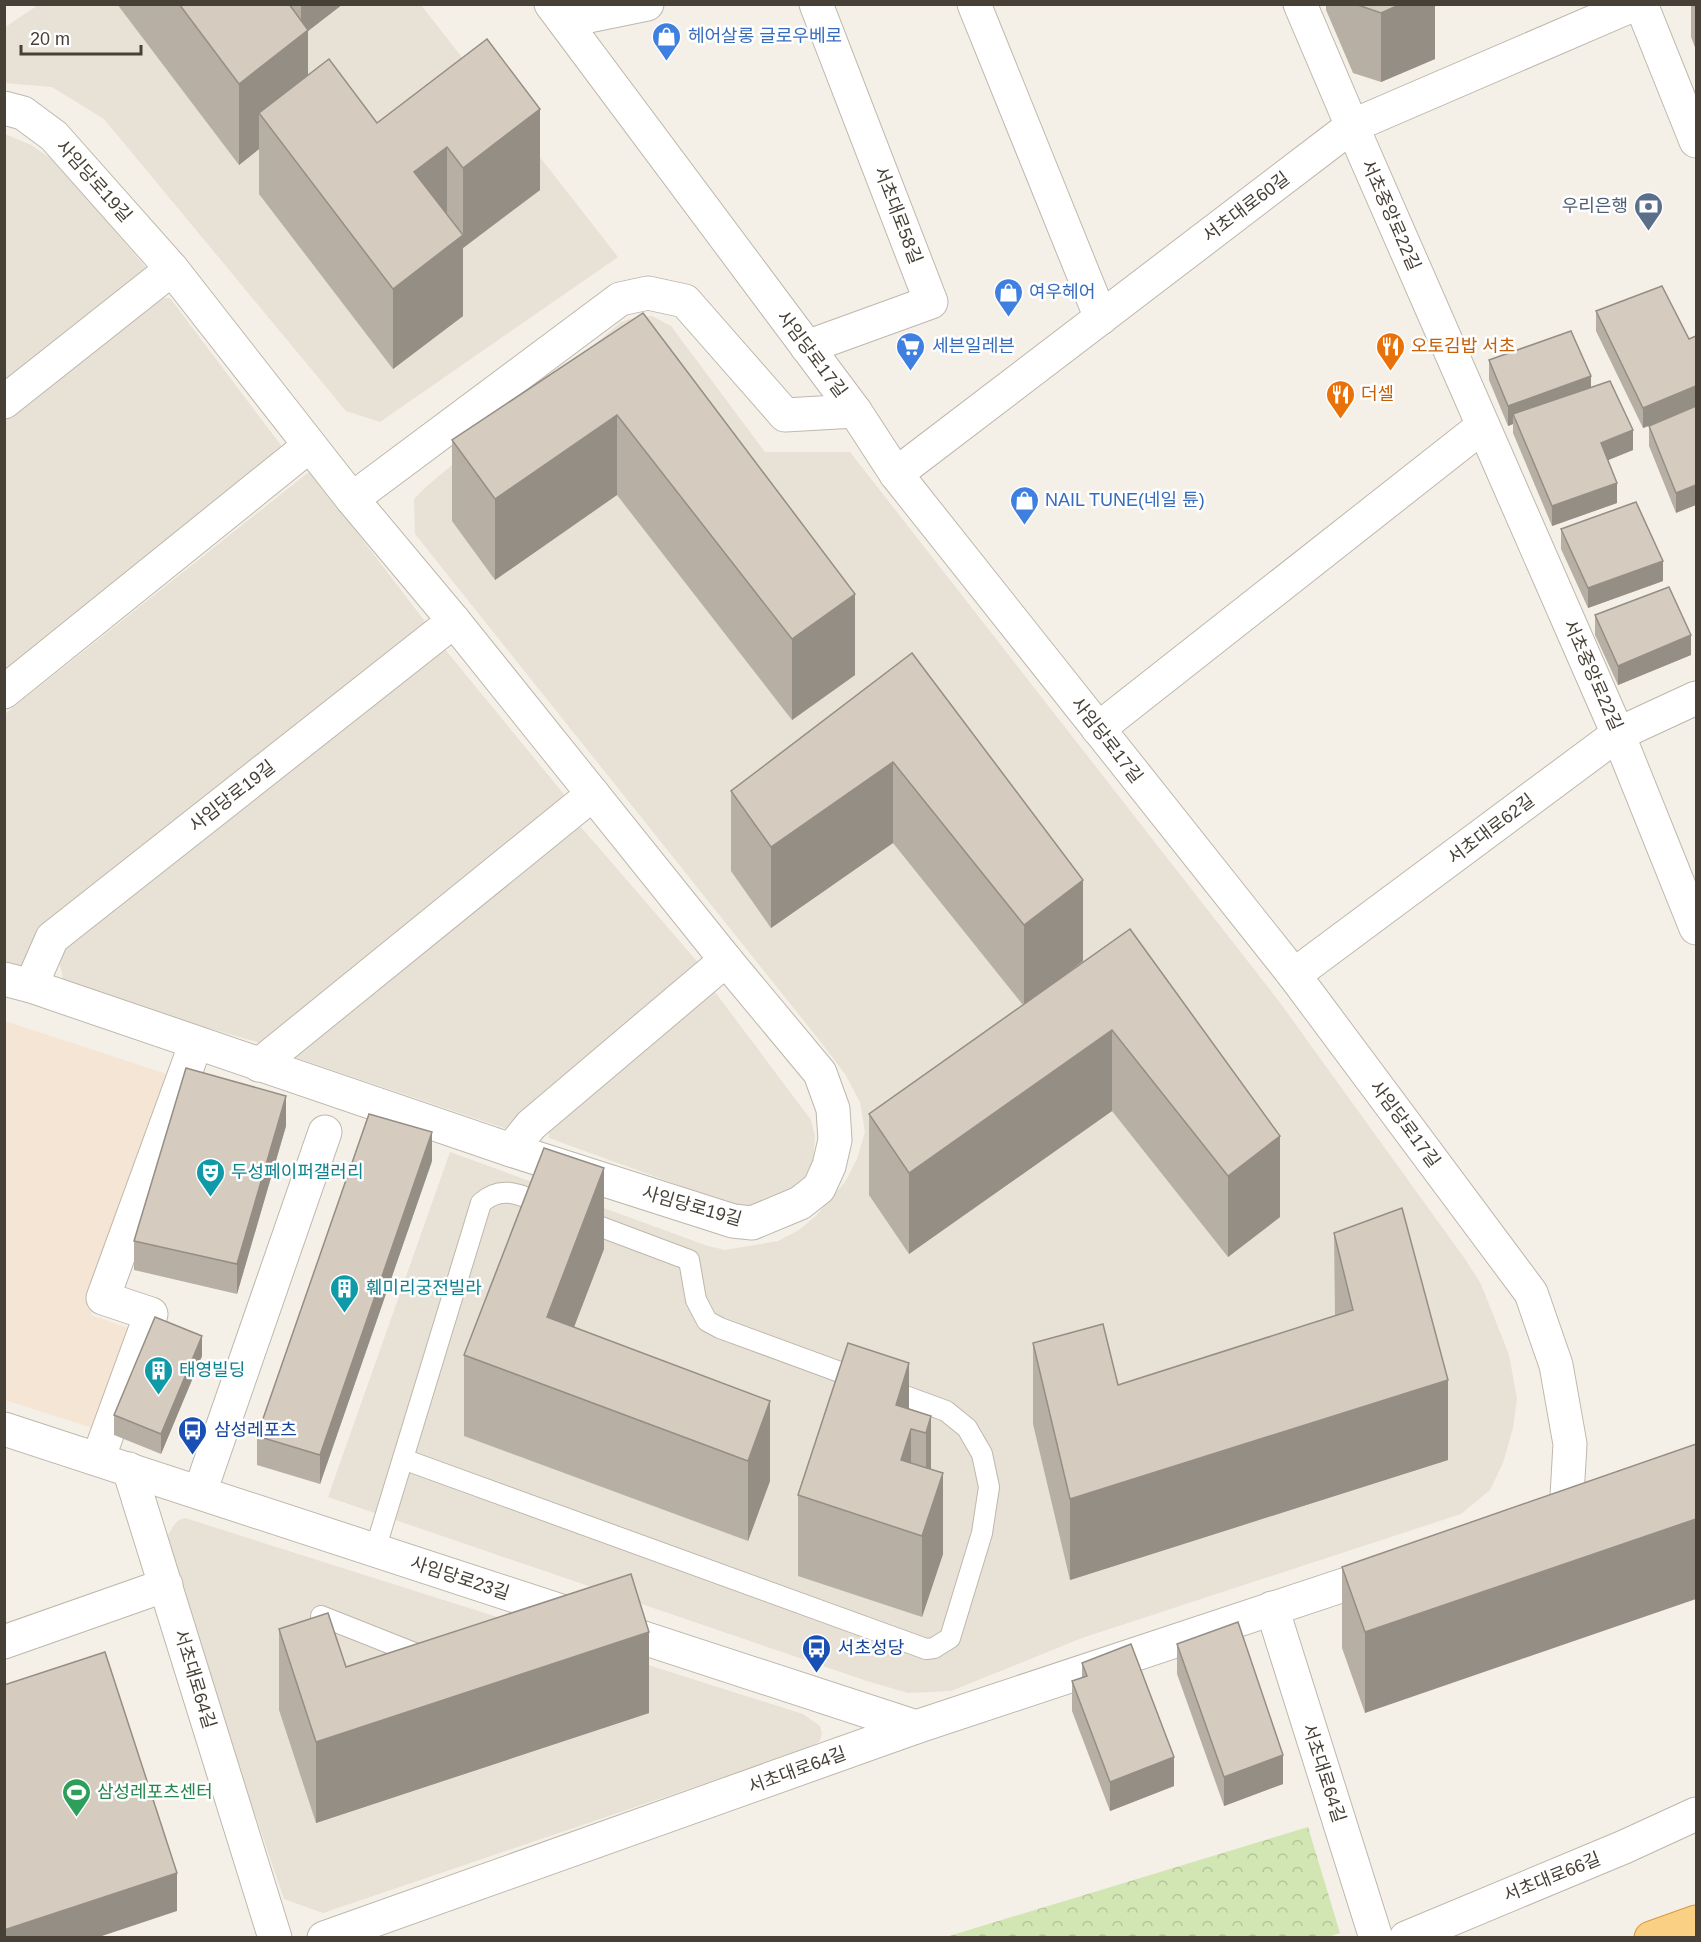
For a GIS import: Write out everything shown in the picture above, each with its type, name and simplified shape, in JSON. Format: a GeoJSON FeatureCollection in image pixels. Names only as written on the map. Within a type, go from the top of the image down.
{"type":"FeatureCollection","features":[{"type":"Feature","properties":{"kind":"highway"},"geometry":{"type":"LineString","coordinates":[[1651,1938],[1696,1922]]}},
{"type":"Feature","properties":{"kind":"street"},"geometry":{"type":"LineString","coordinates":[[558,13],[647,4]]}},
{"type":"Feature","properties":{"kind":"street","name":"서초대로58길"},"geometry":{"type":"LineString","coordinates":[[807,347],[932,302],[816,4]]}},
{"type":"Feature","properties":{"kind":"street"},"geometry":{"type":"LineString","coordinates":[[974,4],[1101,318]]}},
{"type":"Feature","properties":{"kind":"street","name":"서초중앙로22길"},"geometry":{"type":"LineString","coordinates":[[1300,4],[1618,734],[1696,928]]}},
{"type":"Feature","properties":{"kind":"street","name":"서초대로60길"},"geometry":{"type":"LineString","coordinates":[[896,474],[1352,126],[1635,4]]}},
{"type":"Feature","properties":{"kind":"street"},"geometry":{"type":"LineString","coordinates":[[1641,4],[1696,141]]}},
{"type":"Feature","properties":{"kind":"street","name":"사임당로17길"},"geometry":{"type":"LineString","coordinates":[[558,13],[855,411],[896,474],[1294,975],[1531,1293],[1556,1365],[1570,1444],[1555,1517],[1599,1503]]}},
{"type":"Feature","properties":{"kind":"street","name":"사임당로19길"},"geometry":{"type":"LineString","coordinates":[[4,108],[24,113],[54,136],[172,269],[309,446],[454,621],[726,960],[820,1073],[833,1109],[834,1140],[829,1166],[819,1188],[800,1203],[752,1223],[733,1221],[511,1150],[18,983],[52,938],[454,621]]}},
{"type":"Feature","properties":{"kind":"street"},"geometry":{"type":"LineString","coordinates":[[4,402],[172,269]]}},
{"type":"Feature","properties":{"kind":"street"},"geometry":{"type":"LineString","coordinates":[[352,499],[621,300],[648,293],[685,301],[785,415],[855,411]]}},
{"type":"Feature","properties":{"kind":"street"},"geometry":{"type":"LineString","coordinates":[[1098,729],[1483,426]]}},
{"type":"Feature","properties":{"kind":"street"},"geometry":{"type":"LineString","coordinates":[[4,692],[309,446]]}},
{"type":"Feature","properties":{"kind":"street","name":"서초대로62길"},"geometry":{"type":"LineString","coordinates":[[1294,975],[1618,734],[1696,698]]}},
{"type":"Feature","properties":{"kind":"street"},"geometry":{"type":"LineString","coordinates":[[259,1065],[593,794]]}},
{"type":"Feature","properties":{"kind":"street"},"geometry":{"type":"LineString","coordinates":[[511,1150],[531,1125],[726,960]]}},
{"type":"Feature","properties":{"kind":"street"},"geometry":{"type":"LineString","coordinates":[[98,1459],[151,1314],[103,1298],[196,1043]]}},
{"type":"Feature","properties":{"kind":"street"},"geometry":{"type":"LineString","coordinates":[[200,1492],[325,1132]]}},
{"type":"Feature","properties":{"kind":"street","name":"사임당로23길"},"geometry":{"type":"LineString","coordinates":[[4,1429],[375,1550],[583,1630],[916,1727]]}},
{"type":"Feature","properties":{"kind":"street","name":"서초대로64길"},"geometry":{"type":"LineString","coordinates":[[129,1469],[275,1938]]}},
{"type":"Feature","properties":{"kind":"street","name":"서초대로64길"},"geometry":{"type":"LineString","coordinates":[[324,1938],[916,1727],[1419,1560]]}},
{"type":"Feature","properties":{"kind":"street"},"geometry":{"type":"LineString","coordinates":[[4,1642],[166,1585]]}},
{"type":"Feature","properties":{"kind":"street","name":"서초대로64길"},"geometry":{"type":"LineString","coordinates":[[1272,1608],[1376,1938]]}},
{"type":"Feature","properties":{"kind":"street","name":"서초대로66길"},"geometry":{"type":"LineString","coordinates":[[1407,1938],[1624,1847],[1696,1814]]}},
{"type":"Feature","properties":{"kind":"lane"},"geometry":{"type":"LineString","coordinates":[[375,1550],[481,1203],[490,1194],[500,1191],[509,1191],[689,1260],[696,1300],[707,1321],[720,1328],[946,1411],[967,1428],[982,1454],[989,1487],[982,1533],[950,1638],[934,1648],[926,1649],[403,1459]]}},
{"type":"Feature","properties":{"kind":"lane"},"geometry":{"type":"LineString","coordinates":[[321,1616],[449,1667]]}},
{"type":"Feature","properties":{"kind":"shaded area"},"geometry":{"type":"Polygon","coordinates":[[[38,5],[421,5],[618,257],[380,422],[346,411],[104,119],[52,87],[5,83],[4,28],[38,5]]]}},
{"type":"Feature","properties":{"kind":"shaded area"},"geometry":{"type":"Polygon","coordinates":[[[5,134],[31,145],[56,162],[153,276],[5,392],[5,134]]]}},
{"type":"Feature","properties":{"kind":"shaded area"},"geometry":{"type":"Polygon","coordinates":[[[163,298],[170,298],[283,448],[5,676],[5,420],[163,298]]]}},
{"type":"Feature","properties":{"kind":"shaded area"},"geometry":{"type":"Polygon","coordinates":[[[652,316],[671,326],[765,452],[850,452],[1278,1000],[1465,1259],[1481,1284],[1509,1355],[1517,1399],[1513,1428],[1503,1463],[1490,1490],[1461,1514],[1082,1638],[951,1691],[908,1693],[328,1497],[450,1152],[708,1246],[725,1250],[778,1241],[799,1230],[816,1216],[845,1182],[857,1159],[865,1132],[860,1102],[845,1074],[415,534],[414,499],[426,487],[621,322],[636,317],[652,316]]]}},
{"type":"Feature","properties":{"kind":"shaded area"},"geometry":{"type":"Polygon","coordinates":[[[310,471],[430,628],[23,968],[5,962],[5,714],[310,471]]]}},
{"type":"Feature","properties":{"kind":"shaded area"},"geometry":{"type":"Polygon","coordinates":[[[443,647],[567,798],[268,1040],[260,1043],[65,987],[57,952],[443,647]]]}},
{"type":"Feature","properties":{"kind":"shaded area"},"geometry":{"type":"Polygon","coordinates":[[[580,826],[702,967],[507,1129],[288,1055],[580,826]]]}},
{"type":"Feature","properties":{"kind":"shaded area"},"geometry":{"type":"Polygon","coordinates":[[[715,992],[811,1120],[815,1136],[813,1166],[794,1191],[750,1206],[736,1206],[549,1138],[548,1127],[715,992]]]}},
{"type":"Feature","properties":{"kind":"shaded area"},"geometry":{"type":"Polygon","coordinates":[[[5,1021],[176,1077],[91,1315],[134,1330],[102,1431],[5,1400],[5,1021]]]}},
{"type":"Feature","properties":{"kind":"shaded area"},"geometry":{"type":"Polygon","coordinates":[[[185,1518],[803,1714],[820,1726],[822,1733],[820,1741],[809,1748],[323,1913],[284,1899],[163,1544],[174,1525],[185,1518]]]}},
{"type":"Feature","properties":{"kind":"green space"},"geometry":{"type":"Polygon","coordinates":[[[1308,1827],[1340,1933],[1326,1938],[946,1937],[1308,1827]]]}},
{"type":"Feature","properties":{"kind":"building"},"geometry":{"type":"Polygon","coordinates":[[[179,4],[289,4],[308,30],[239,84],[179,4]]]}},
{"type":"Feature","properties":{"kind":"building"},"geometry":{"type":"Polygon","coordinates":[[[1355,4],[1401,4],[1381,13],[1355,4]]]}},
{"type":"Feature","properties":{"kind":"building"},"geometry":{"type":"Polygon","coordinates":[[[487,39],[540,109],[463,168],[447,147],[414,172],[463,235],[393,289],[259,113],[329,59],[377,123],[487,39]]]}},
{"type":"Feature","properties":{"kind":"building"},"geometry":{"type":"Polygon","coordinates":[[[1662,286],[1689,339],[1696,336],[1696,386],[1643,408],[1596,311],[1662,286]]]}},
{"type":"Feature","properties":{"kind":"building"},"geometry":{"type":"Polygon","coordinates":[[[643,313],[855,594],[792,639],[617,415],[495,499],[452,440],[643,313]]]}},
{"type":"Feature","properties":{"kind":"building"},"geometry":{"type":"Polygon","coordinates":[[[1571,331],[1591,376],[1508,406],[1489,360],[1571,331]]]}},
{"type":"Feature","properties":{"kind":"building"},"geometry":{"type":"Polygon","coordinates":[[[1610,381],[1633,430],[1601,443],[1617,483],[1552,506],[1513,414],[1610,381]]]}},
{"type":"Feature","properties":{"kind":"building"},"geometry":{"type":"Polygon","coordinates":[[[1696,406],[1696,485],[1676,493],[1649,426],[1696,406]]]}},
{"type":"Feature","properties":{"kind":"building"},"geometry":{"type":"Polygon","coordinates":[[[1636,502],[1663,561],[1588,588],[1561,529],[1636,502]]]}},
{"type":"Feature","properties":{"kind":"building"},"geometry":{"type":"Polygon","coordinates":[[[1669,587],[1691,635],[1618,666],[1595,615],[1669,587]]]}},
{"type":"Feature","properties":{"kind":"building"},"geometry":{"type":"Polygon","coordinates":[[[912,653],[1083,880],[1024,925],[893,762],[771,847],[731,791],[912,653]]]}},
{"type":"Feature","properties":{"kind":"building"},"geometry":{"type":"Polygon","coordinates":[[[1130,929],[1280,1136],[1228,1176],[1112,1030],[909,1173],[869,1114],[1130,929]]]}},
{"type":"Feature","properties":{"kind":"building","name":"두성페이퍼갤러리"},"geometry":{"type":"Polygon","coordinates":[[[186,1068],[286,1096],[237,1264],[134,1241],[186,1068]]]}},
{"type":"Feature","properties":{"kind":"building","name":"훼미리궁전빌라"},"geometry":{"type":"Polygon","coordinates":[[[369,1114],[432,1132],[320,1455],[257,1436],[369,1114]]]}},
{"type":"Feature","properties":{"kind":"building"},"geometry":{"type":"Polygon","coordinates":[[[544,1148],[604,1168],[547,1317],[770,1401],[748,1461],[464,1355],[544,1148]]]}},
{"type":"Feature","properties":{"kind":"building"},"geometry":{"type":"Polygon","coordinates":[[[1402,1208],[1448,1380],[1070,1499],[1033,1343],[1103,1324],[1118,1385],[1353,1310],[1334,1233],[1402,1208]]]}},
{"type":"Feature","properties":{"kind":"building","name":"태영빌딩"},"geometry":{"type":"Polygon","coordinates":[[[155,1317],[202,1336],[161,1434],[114,1415],[155,1317]]]}},
{"type":"Feature","properties":{"kind":"building"},"geometry":{"type":"Polygon","coordinates":[[[848,1343],[909,1363],[896,1405],[931,1416],[926,1433],[911,1429],[901,1460],[943,1473],[922,1536],[798,1495],[848,1343]]]}},
{"type":"Feature","properties":{"kind":"building"},"geometry":{"type":"Polygon","coordinates":[[[1696,1444],[1696,1519],[1365,1632],[1342,1567],[1696,1444]]]}},
{"type":"Feature","properties":{"kind":"building"},"geometry":{"type":"Polygon","coordinates":[[[631,1574],[649,1632],[316,1742],[279,1629],[328,1613],[346,1667],[631,1574]]]}},
{"type":"Feature","properties":{"kind":"building"},"geometry":{"type":"Polygon","coordinates":[[[1238,1622],[1283,1755],[1224,1777],[1177,1644],[1238,1622]]]}},
{"type":"Feature","properties":{"kind":"building"},"geometry":{"type":"Polygon","coordinates":[[[1131,1644],[1174,1757],[1110,1782],[1072,1681],[1087,1676],[1082,1663],[1131,1644]]]}},
{"type":"Feature","properties":{"kind":"building","name":"삼성레포츠센터"},"geometry":{"type":"Polygon","coordinates":[[[105,1652],[177,1873],[4,1930],[4,1685],[105,1652]]]}},
{"type":"Feature","properties":{"kind":"place","name":"헤어살롱 글로우베로"},"geometry":{"type":"Point","coordinates":[667,62]}},
{"type":"Feature","properties":{"kind":"place","name":"우리은행"},"geometry":{"type":"Point","coordinates":[1649,232]}},
{"type":"Feature","properties":{"kind":"place","name":"여우헤어"},"geometry":{"type":"Point","coordinates":[1008,318]}},
{"type":"Feature","properties":{"kind":"place","name":"세븐일레븐"},"geometry":{"type":"Point","coordinates":[911,372]}},
{"type":"Feature","properties":{"kind":"place","name":"오토김밥 서초"},"geometry":{"type":"Point","coordinates":[1390,372]}},
{"type":"Feature","properties":{"kind":"place","name":"더셀"},"geometry":{"type":"Point","coordinates":[1340,420]}},
{"type":"Feature","properties":{"kind":"place","name":"NAIL TUNE(네일 튠)"},"geometry":{"type":"Point","coordinates":[1024,526]}},
{"type":"Feature","properties":{"kind":"place","name":"두성페이퍼갤러리"},"geometry":{"type":"Point","coordinates":[210,1198]}},
{"type":"Feature","properties":{"kind":"place","name":"훼미리궁전빌라"},"geometry":{"type":"Point","coordinates":[345,1314]}},
{"type":"Feature","properties":{"kind":"place","name":"태영빌딩"},"geometry":{"type":"Point","coordinates":[158,1396]}},
{"type":"Feature","properties":{"kind":"place","name":"삼성레포츠"},"geometry":{"type":"Point","coordinates":[193,1456]}},
{"type":"Feature","properties":{"kind":"place","name":"서초성당"},"geometry":{"type":"Point","coordinates":[817,1674]}},
{"type":"Feature","properties":{"kind":"place","name":"삼성레포츠센터"},"geometry":{"type":"Point","coordinates":[76,1818]}}]}
